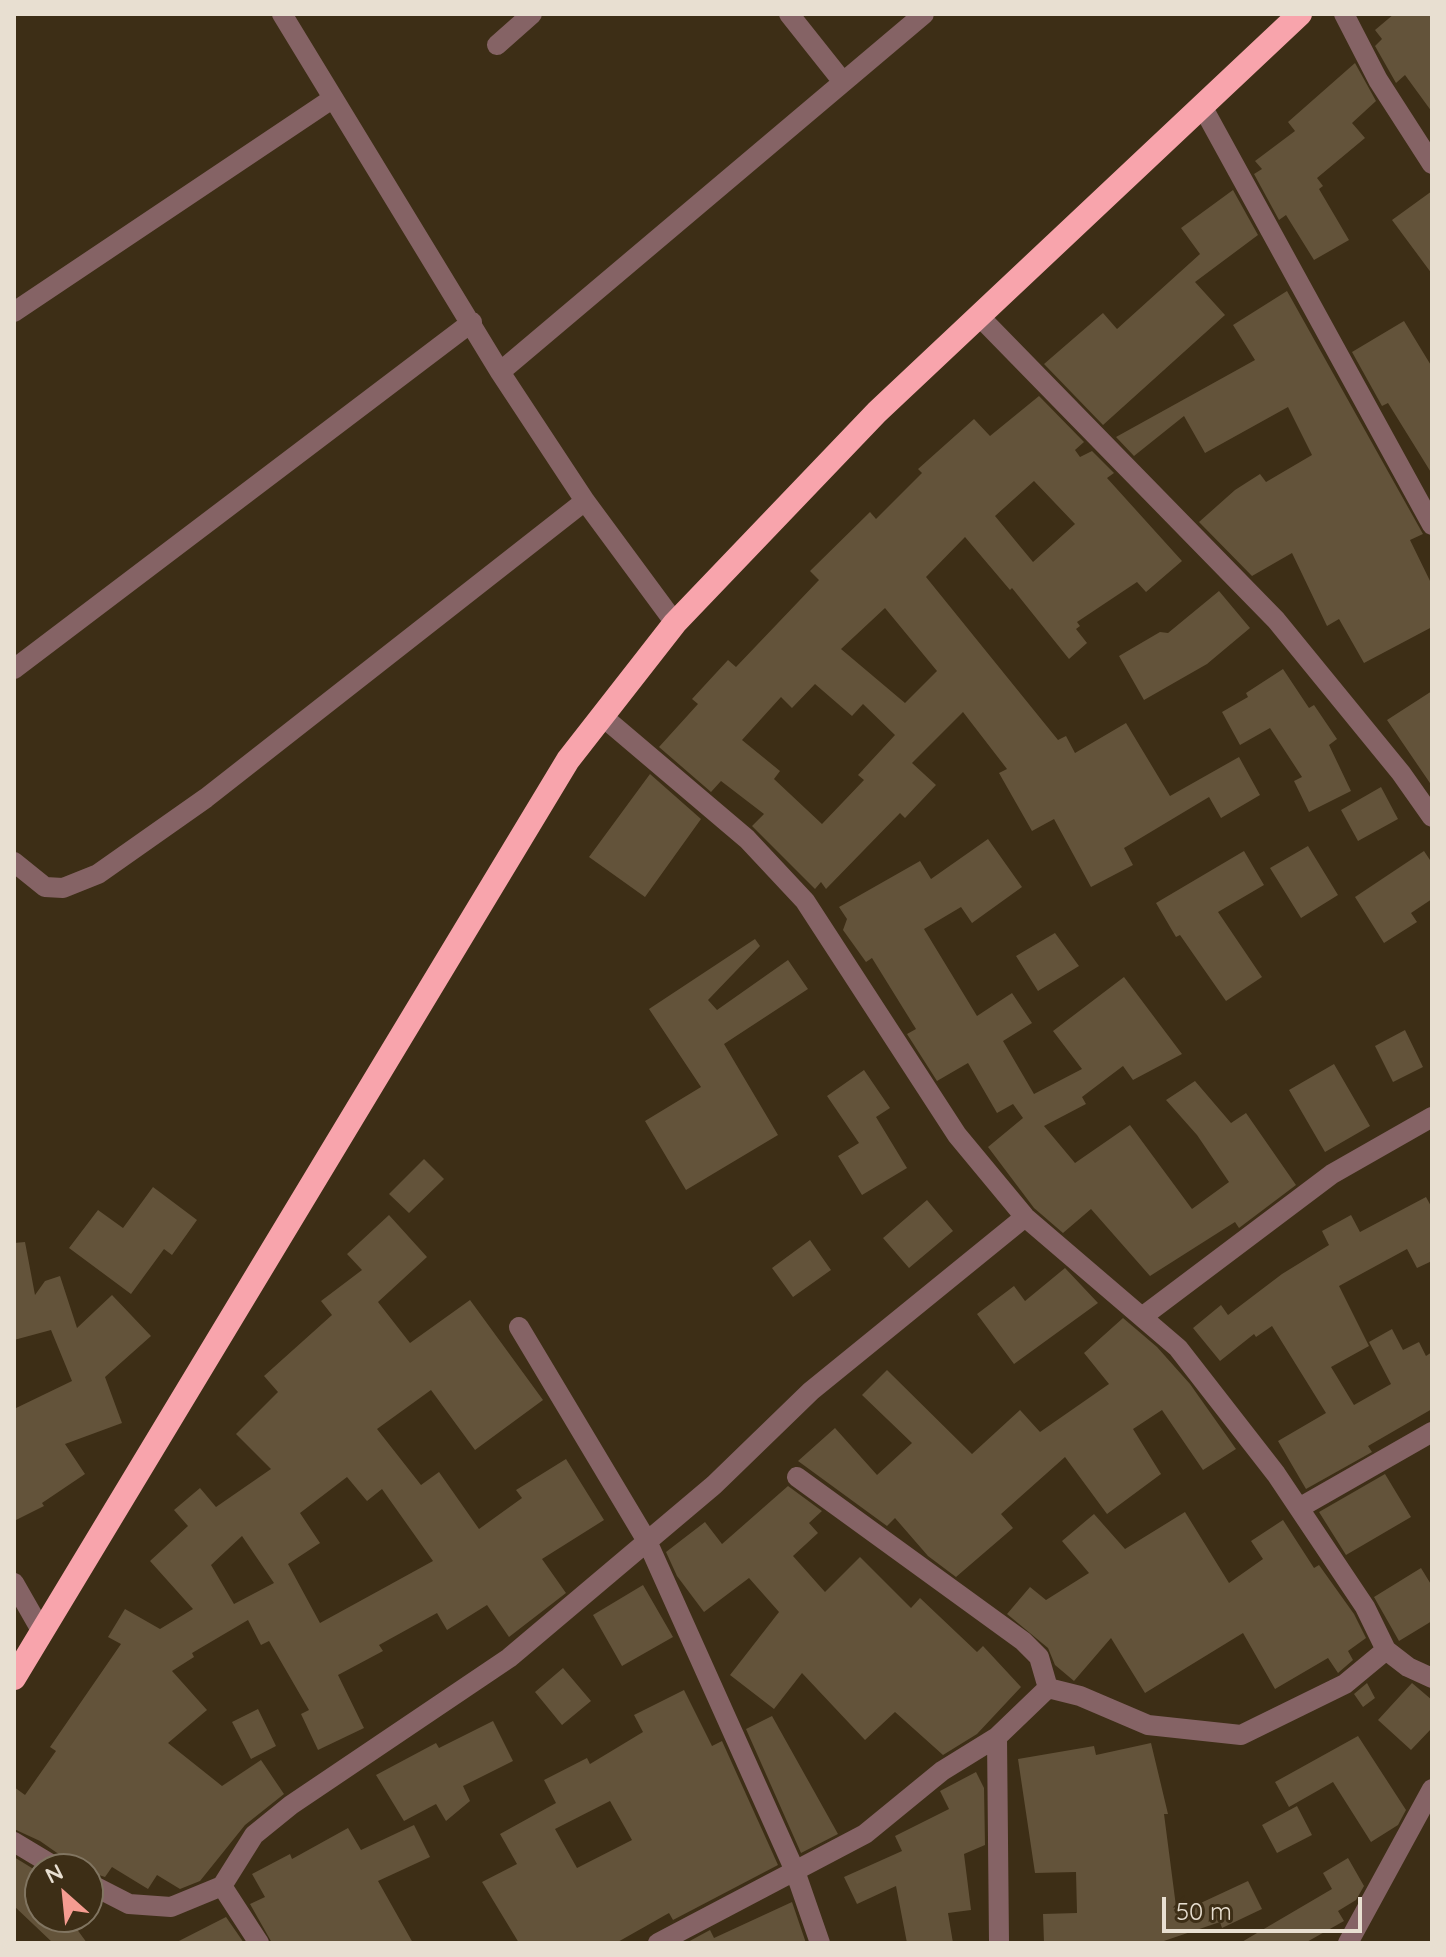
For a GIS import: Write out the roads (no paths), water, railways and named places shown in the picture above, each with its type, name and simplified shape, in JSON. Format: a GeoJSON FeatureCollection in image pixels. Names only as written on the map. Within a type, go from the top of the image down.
{"type":"FeatureCollection","features":[{"type":"Feature","properties":{"kind":"highway"},"geometry":{"type":"LineString","coordinates":[[14,1678],[568,760],[602,716],[675,623],[877,412],[1300,14]]}},
{"type":"Feature","properties":{"kind":"street"},"geometry":{"type":"LineString","coordinates":[[282,14],[500,372],[585,501],[675,623]]}},
{"type":"Feature","properties":{"kind":"street"},"geometry":{"type":"LineString","coordinates":[[497,45],[532,14]]}},
{"type":"Feature","properties":{"kind":"street"},"geometry":{"type":"LineString","coordinates":[[789,14],[843,82]]}},
{"type":"Feature","properties":{"kind":"street"},"geometry":{"type":"LineString","coordinates":[[500,372],[924,14]]}},
{"type":"Feature","properties":{"kind":"street"},"geometry":{"type":"LineString","coordinates":[[1344,14],[1378,80],[1432,164]]}},
{"type":"Feature","properties":{"kind":"street"},"geometry":{"type":"LineString","coordinates":[[14,312],[332,99]]}},
{"type":"Feature","properties":{"kind":"street"},"geometry":{"type":"LineString","coordinates":[[1202,106],[1432,525]]}},
{"type":"Feature","properties":{"kind":"street"},"geometry":{"type":"LineString","coordinates":[[979,316],[1276,620],[1401,773],[1432,817]]}},
{"type":"Feature","properties":{"kind":"street"},"geometry":{"type":"LineString","coordinates":[[14,669],[472,322]]}},
{"type":"Feature","properties":{"kind":"street"},"geometry":{"type":"LineString","coordinates":[[14,862],[45,887],[63,888],[98,874],[206,798],[585,501]]}},
{"type":"Feature","properties":{"kind":"street"},"geometry":{"type":"LineString","coordinates":[[602,716],[747,839],[805,901],[957,1135],[1025,1217],[1178,1348],[1299,1508],[1365,1607],[1386,1650],[1408,1667],[1432,1678]]}},
{"type":"Feature","properties":{"kind":"street"},"geometry":{"type":"LineString","coordinates":[[1142,1317],[1332,1174],[1432,1117]]}},
{"type":"Feature","properties":{"kind":"street"},"geometry":{"type":"LineString","coordinates":[[104,1891],[129,1904],[171,1907],[222,1886],[254,1835],[291,1805],[509,1658],[714,1485],[811,1391],[1025,1217]]}},
{"type":"Feature","properties":{"kind":"street"},"geometry":{"type":"LineString","coordinates":[[519,1327],[647,1541],[795,1871],[820,1943]]}},
{"type":"Feature","properties":{"kind":"street"},"geometry":{"type":"LineString","coordinates":[[1299,1508],[1432,1432]]}},
{"type":"Feature","properties":{"kind":"street"},"geometry":{"type":"LineString","coordinates":[[797,1477],[1023,1641],[1039,1657],[1048,1688]]}},
{"type":"Feature","properties":{"kind":"street"},"geometry":{"type":"LineString","coordinates":[[14,1583],[42,1632]]}},
{"type":"Feature","properties":{"kind":"street"},"geometry":{"type":"LineString","coordinates":[[1048,1688],[1080,1696],[1148,1725],[1241,1735],[1345,1684],[1386,1650]]}},
{"type":"Feature","properties":{"kind":"street"},"geometry":{"type":"LineString","coordinates":[[658,1943],[865,1834],[942,1771],[997,1737],[1048,1688]]}},
{"type":"Feature","properties":{"kind":"street"},"geometry":{"type":"LineString","coordinates":[[997,1737],[996,1900],[999,1943]]}},
{"type":"Feature","properties":{"kind":"street"},"geometry":{"type":"LineString","coordinates":[[1348,1943],[1424,1822],[1432,1789]]}},
{"type":"Feature","properties":{"kind":"street"},"geometry":{"type":"LineString","coordinates":[[14,1842],[32,1853]]}},
{"type":"Feature","properties":{"kind":"street"},"geometry":{"type":"LineString","coordinates":[[222,1886],[259,1943]]}}]}
